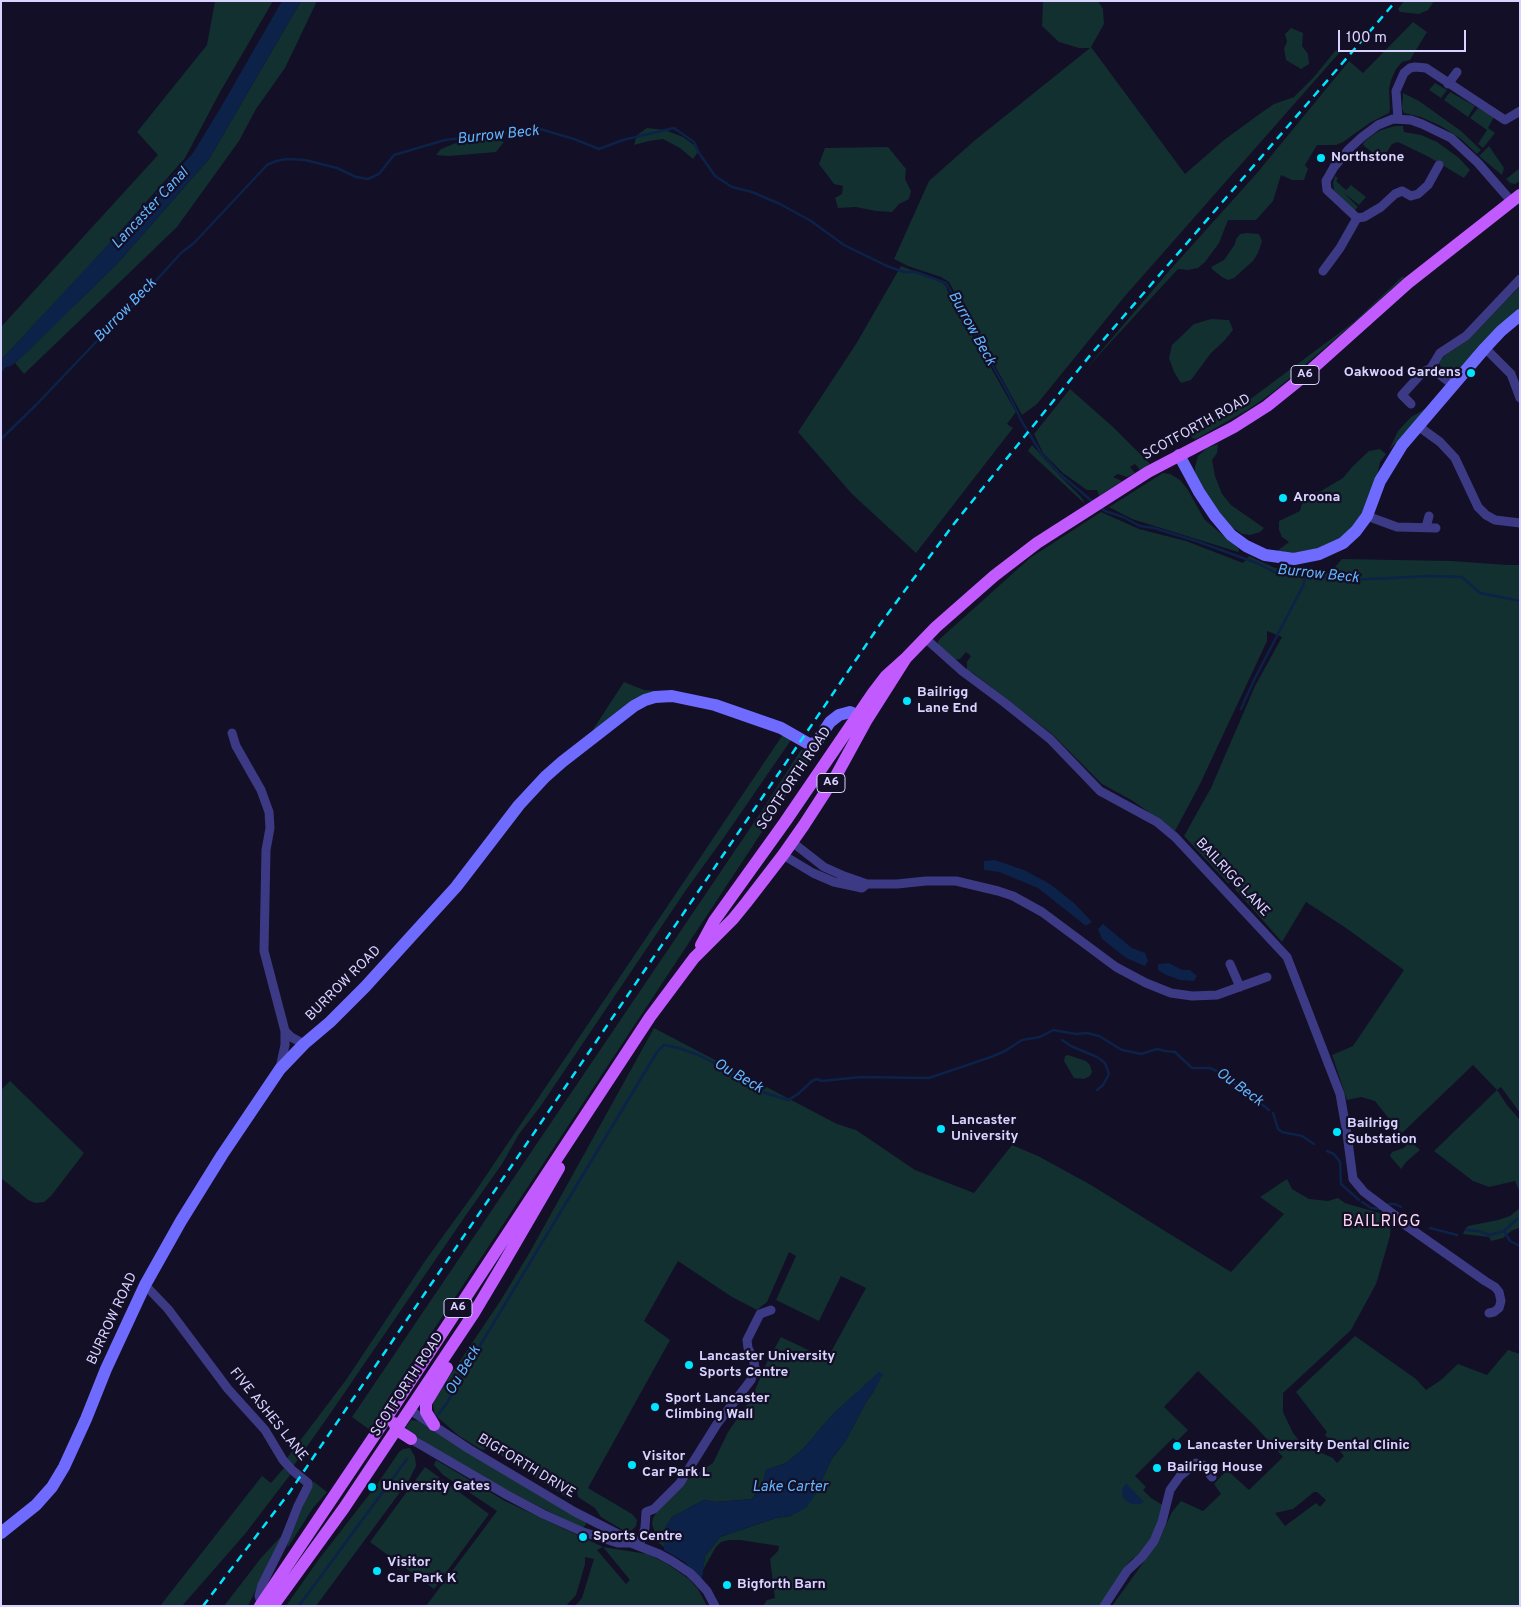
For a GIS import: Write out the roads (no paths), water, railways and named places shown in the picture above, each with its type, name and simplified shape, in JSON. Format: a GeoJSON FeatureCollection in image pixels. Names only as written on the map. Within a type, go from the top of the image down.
{"type":"FeatureCollection","features":[{"type":"Feature","properties":{"kind":"main road","name":"SCOTFORTH ROAD"},"geometry":{"type":"LineString","coordinates":[[694,958],[733,919],[886,676],[924,638],[1010,562],[1037,543],[1179,455],[1234,427],[1267,406],[1303,377],[1408,283],[1516,199]]}},
{"type":"Feature","properties":{"kind":"main road","name":"SCOTFORTH ROAD"},"geometry":{"type":"LineString","coordinates":[[266,1605],[330,1500],[391,1411],[641,1030],[694,958],[714,921],[778,847],[792,842],[842,767],[861,718]]}},
{"type":"Feature","properties":{"kind":"main road","name":"SCOTFORTH ROAD"},"geometry":{"type":"LineString","coordinates":[[266,1605],[339,1516],[478,1306],[552,1181],[583,1119]]}},
{"type":"Feature","properties":{"kind":"main road"},"geometry":{"type":"LineString","coordinates":[[434,1425],[426,1412],[426,1403],[500,1284],[538,1218],[552,1181]]}},
{"type":"Feature","properties":{"kind":"main road"},"geometry":{"type":"LineString","coordinates":[[410,1410],[391,1411],[397,1430],[411,1439]]}},
{"type":"Feature","properties":{"kind":"main road"},"geometry":{"type":"LineString","coordinates":[[389,1442],[401,1438],[411,1439]]}},
{"type":"Feature","properties":{"kind":"street"},"geometry":{"type":"LineString","coordinates":[[1398,119],[1396,90],[1404,73],[1410,68],[1426,68],[1505,120],[1520,111]]}},
{"type":"Feature","properties":{"kind":"street"},"geometry":{"type":"LineString","coordinates":[[1448,84],[1457,72]]}},
{"type":"Feature","properties":{"kind":"street"},"geometry":{"type":"LineString","coordinates":[[1439,165],[1428,185],[1418,194],[1411,196],[1402,191],[1364,217],[1357,218],[1327,190],[1327,178],[1349,149],[1370,130],[1385,122],[1398,119],[1422,124],[1451,138],[1516,199]]}},
{"type":"Feature","properties":{"kind":"street"},"geometry":{"type":"LineString","coordinates":[[1323,271],[1340,248],[1357,218]]}},
{"type":"Feature","properties":{"kind":"street"},"geometry":{"type":"LineString","coordinates":[[1411,404],[1402,395],[1422,372],[1431,368],[1440,353],[1466,336],[1520,279]]}},
{"type":"Feature","properties":{"kind":"street"},"geometry":{"type":"LineString","coordinates":[[1179,455],[1199,492],[1215,516],[1231,535],[1246,546],[1266,554],[1294,559],[1319,554],[1343,542],[1356,531],[1367,516],[1380,481],[1402,445],[1485,348],[1520,315]]}},
{"type":"Feature","properties":{"kind":"street"},"geometry":{"type":"LineString","coordinates":[[1485,348],[1511,374],[1520,398]]}},
{"type":"Feature","properties":{"kind":"street"},"geometry":{"type":"LineString","coordinates":[[1431,368],[1453,385]]}},
{"type":"Feature","properties":{"kind":"street"},"geometry":{"type":"LineString","coordinates":[[1418,426],[1440,442],[1455,458],[1478,507],[1486,515],[1494,520],[1520,523]]}},
{"type":"Feature","properties":{"kind":"street"},"geometry":{"type":"LineString","coordinates":[[1367,516],[1397,527],[1431,527],[1429,516]]}},
{"type":"Feature","properties":{"kind":"street","name":"BAILRIGG LANE"},"geometry":{"type":"LineString","coordinates":[[924,638],[962,671],[1006,703],[1050,739],[1100,791],[1157,822],[1175,838],[1287,957],[1340,1094],[1348,1134],[1353,1180],[1364,1192],[1400,1219],[1401,1222],[1495,1287],[1499,1292],[1499,1308],[1489,1313]]}},
{"type":"Feature","properties":{"kind":"street","name":"BURROW ROAD"},"geometry":{"type":"LineString","coordinates":[[1,1533],[36,1506],[64,1467],[145,1285],[181,1221],[222,1155],[280,1069],[373,978],[456,887],[518,805],[545,777],[634,706],[655,697],[672,696],[715,705],[781,728],[806,743],[813,744],[816,743],[830,722],[839,715],[850,712],[861,718]]}},
{"type":"Feature","properties":{"kind":"street"},"geometry":{"type":"LineString","coordinates":[[232,733],[236,746],[261,790],[269,812],[270,828],[266,850],[264,951],[285,1031],[285,1045],[280,1069]]}},
{"type":"Feature","properties":{"kind":"street"},"geometry":{"type":"LineString","coordinates":[[792,842],[824,866],[844,876],[867,884],[956,881],[998,891],[1016,898],[1042,912],[1116,967],[1162,990],[1182,995],[1217,995],[1267,977]]}},
{"type":"Feature","properties":{"kind":"street"},"geometry":{"type":"LineString","coordinates":[[778,847],[813,873],[834,882],[862,888],[867,884]]}},
{"type":"Feature","properties":{"kind":"street"},"geometry":{"type":"LineString","coordinates":[[1230,964],[1240,988]]}},
{"type":"Feature","properties":{"kind":"street"},"geometry":{"type":"LineString","coordinates":[[285,1031],[291,1037],[304,1044]]}},
{"type":"Feature","properties":{"kind":"street","name":"FIVE ASHES LANE"},"geometry":{"type":"LineString","coordinates":[[145,1285],[168,1309],[228,1388],[265,1430],[283,1460],[292,1470],[306,1480],[308,1486],[259,1596],[266,1605]]}},
{"type":"Feature","properties":{"kind":"street"},"geometry":{"type":"LineString","coordinates":[[635,1545],[645,1528],[646,1512],[654,1509],[680,1483],[717,1424],[752,1380],[756,1368],[747,1340],[760,1314],[772,1310]]}},
{"type":"Feature","properties":{"kind":"street","name":"BIGFORTH DRIVE"},"geometry":{"type":"LineString","coordinates":[[410,1410],[494,1464],[575,1512],[620,1535],[635,1545],[659,1554],[690,1573],[707,1591],[715,1606]]}},
{"type":"Feature","properties":{"kind":"street","name":"BIGFORTH DRIVE"},"geometry":{"type":"LineString","coordinates":[[411,1439],[543,1514],[597,1536],[618,1543],[635,1545]]}},
{"type":"Feature","properties":{"kind":"street"},"geometry":{"type":"LineString","coordinates":[[1104,1606],[1127,1571],[1142,1557],[1154,1541],[1162,1522],[1170,1490],[1180,1476],[1196,1463],[1202,1465],[1212,1477]]}},
{"type":"Feature","properties":{"kind":"water","name":"Lancaster Canal"},"geometry":{"type":"Polygon","coordinates":[[[282,1],[301,1],[209,159],[117,264],[22,357],[11,366],[6,367],[1,373],[1,360],[193,153],[282,1]]]}},
{"type":"Feature","properties":{"kind":"water"},"geometry":{"type":"Polygon","coordinates":[[[995,860],[1024,870],[1050,884],[1074,903],[1092,922],[1086,926],[1038,888],[999,872],[984,870],[984,861],[995,860]]]}},
{"type":"Feature","properties":{"kind":"water"},"geometry":{"type":"Polygon","coordinates":[[[1103,924],[1132,948],[1145,953],[1148,961],[1145,966],[1126,958],[1102,939],[1098,929],[1103,924]]]}},
{"type":"Feature","properties":{"kind":"water"},"geometry":{"type":"Polygon","coordinates":[[[1169,963],[1182,970],[1190,970],[1197,976],[1194,981],[1180,980],[1158,970],[1158,964],[1169,963]]]}},
{"type":"Feature","properties":{"kind":"water","name":"Lake Carter"},"geometry":{"type":"Polygon","coordinates":[[[879,1372],[883,1374],[874,1391],[846,1440],[831,1460],[816,1493],[807,1507],[791,1516],[776,1518],[720,1537],[705,1556],[702,1579],[683,1561],[664,1550],[666,1526],[672,1517],[704,1500],[716,1502],[752,1499],[763,1484],[766,1470],[786,1463],[802,1450],[834,1413],[879,1372]]]}},
{"type":"Feature","properties":{"kind":"water"},"geometry":{"type":"Polygon","coordinates":[[[1126,1483],[1144,1502],[1131,1504],[1123,1498],[1122,1489],[1126,1483]]]}},
{"type":"Feature","properties":{"kind":"waterway","name":"Burrow Beck"},"geometry":{"type":"LineString","coordinates":[[1,439],[115,322],[134,305],[181,253],[194,243],[267,165],[286,159],[305,160],[337,168],[356,177],[368,179],[379,174],[394,155],[445,140],[540,129],[599,149],[623,140],[674,128],[694,142],[699,153],[715,176],[732,187],[752,192],[780,204],[811,221],[844,245],[887,266],[904,272],[916,272],[946,283],[1041,453],[1061,475],[1093,502]]}},
{"type":"Feature","properties":{"kind":"waterway","name":"Burrow Beck"},"geometry":{"type":"LineString","coordinates":[[1100,507],[1140,526],[1154,528],[1196,541],[1257,563],[1274,572],[1350,580],[1430,576],[1462,577],[1480,593],[1520,601]]}},
{"type":"Feature","properties":{"kind":"waterway"},"geometry":{"type":"LineString","coordinates":[[1241,709],[1303,586],[1306,575]]}},
{"type":"Feature","properties":{"kind":"waterway","name":"Ou Beck"},"geometry":{"type":"LineString","coordinates":[[437,1416],[447,1403],[657,1052],[664,1045],[696,1054],[753,1082],[765,1093],[788,1100],[817,1079],[822,1081],[861,1077],[929,1078],[991,1057],[1022,1040],[1040,1037],[1053,1030],[1076,1034],[1087,1033],[1099,1036],[1122,1050],[1141,1054],[1157,1049],[1175,1052],[1192,1068],[1210,1068],[1223,1074],[1230,1081],[1246,1090],[1251,1097],[1269,1110]]}},
{"type":"Feature","properties":{"kind":"waterway"},"geometry":{"type":"LineString","coordinates":[[1062,1040],[1097,1057],[1105,1063],[1109,1074],[1103,1085],[1097,1090]]}},
{"type":"Feature","properties":{"kind":"waterway","name":"Ou Beck"},"geometry":{"type":"LineString","coordinates":[[1273,1113],[1278,1129],[1282,1132],[1302,1136],[1314,1144]]}},
{"type":"Feature","properties":{"kind":"waterway","name":"Ou Beck"},"geometry":{"type":"LineString","coordinates":[[1327,1151],[1334,1154],[1340,1162],[1341,1184],[1359,1200]]}},
{"type":"Feature","properties":{"kind":"waterway","name":"Ou Beck"},"geometry":{"type":"LineString","coordinates":[[1362,1202],[1371,1208],[1380,1209]]}},
{"type":"Feature","properties":{"kind":"waterway","name":"Ou Beck"},"geometry":{"type":"LineString","coordinates":[[1389,1204],[1401,1207]]}},
{"type":"Feature","properties":{"kind":"waterway"},"geometry":{"type":"LineString","coordinates":[[1504,1231],[1517,1219]]}},
{"type":"Feature","properties":{"kind":"waterway","name":"Ou Beck"},"geometry":{"type":"LineString","coordinates":[[1430,1228],[1457,1235]]}},
{"type":"Feature","properties":{"kind":"waterway","name":"Ou Beck"},"geometry":{"type":"LineString","coordinates":[[1466,1230],[1490,1235],[1504,1231],[1510,1241],[1520,1246]]}},
{"type":"Feature","properties":{"kind":"waterway","name":"Ou Beck"},"geometry":{"type":"LineString","coordinates":[[299,1606],[407,1459]]}},
{"type":"Feature","properties":{"kind":"railway"},"geometry":{"type":"LineString","coordinates":[[203,1606],[289,1493],[881,623],[953,525],[1092,353],[1396,1]]}},
{"type":"Feature","properties":{"kind":"place","name":"Northstone"},"geometry":{"type":"Point","coordinates":[1321,158]}},
{"type":"Feature","properties":{"kind":"place","name":"Oakwood Gardens"},"geometry":{"type":"Point","coordinates":[1471,373]}},
{"type":"Feature","properties":{"kind":"place","name":"Aroona"},"geometry":{"type":"Point","coordinates":[1283,498]}},
{"type":"Feature","properties":{"kind":"place","name":"Bailrigg Lane End"},"geometry":{"type":"Point","coordinates":[907,701]}},
{"type":"Feature","properties":{"kind":"place","name":"Lancaster University"},"geometry":{"type":"Point","coordinates":[941,1129]}},
{"type":"Feature","properties":{"kind":"place","name":"Bailrigg Substation"},"geometry":{"type":"Point","coordinates":[1337,1132]}},
{"type":"Feature","properties":{"kind":"place","name":"Lancaster University Sports Centre"},"geometry":{"type":"Point","coordinates":[689,1365]}},
{"type":"Feature","properties":{"kind":"place","name":"Sport Lancaster Climbing Wall"},"geometry":{"type":"Point","coordinates":[655,1407]}},
{"type":"Feature","properties":{"kind":"place","name":"Lancaster University Dental Clinic"},"geometry":{"type":"Point","coordinates":[1177,1446]}},
{"type":"Feature","properties":{"kind":"place","name":"Visitor Car Park L"},"geometry":{"type":"Point","coordinates":[632,1465]}},
{"type":"Feature","properties":{"kind":"place","name":"Bailrigg House"},"geometry":{"type":"Point","coordinates":[1157,1468]}},
{"type":"Feature","properties":{"kind":"place","name":"University Gates"},"geometry":{"type":"Point","coordinates":[372,1487]}},
{"type":"Feature","properties":{"kind":"place","name":"Sports Centre"},"geometry":{"type":"Point","coordinates":[583,1537]}},
{"type":"Feature","properties":{"kind":"place","name":"Visitor Car Park K"},"geometry":{"type":"Point","coordinates":[377,1571]}},
{"type":"Feature","properties":{"kind":"place","name":"Bigforth Barn"},"geometry":{"type":"Point","coordinates":[727,1585]}},
{"type":"Feature","properties":{"kind":"district","name":"BAILRIGG"},"geometry":{"type":"Point","coordinates":[1382,1223]}}]}
